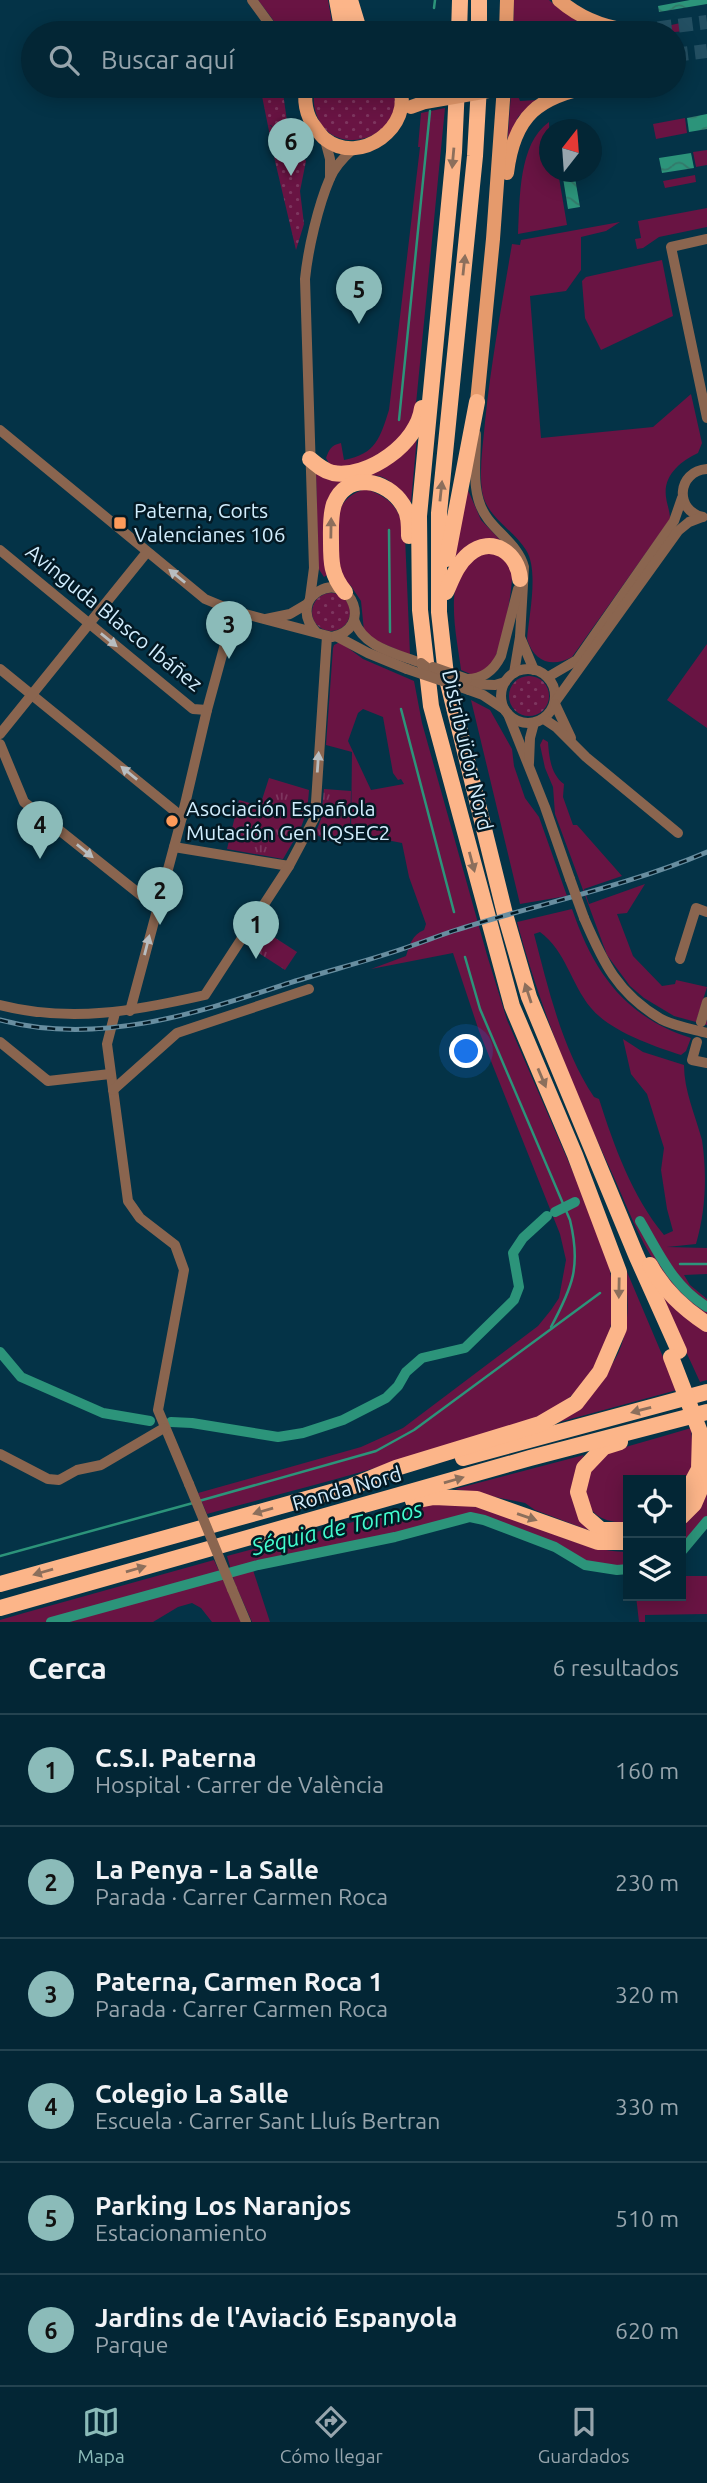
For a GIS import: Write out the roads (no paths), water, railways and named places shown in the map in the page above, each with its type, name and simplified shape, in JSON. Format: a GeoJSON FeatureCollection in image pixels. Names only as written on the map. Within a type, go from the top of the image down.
{"type":"FeatureCollection","features":[{"type":"Feature","properties":{"kind":"highway"},"geometry":{"type":"LineString","coordinates":[[337,0],[341,21]]}},
{"type":"Feature","properties":{"kind":"highway"},"geometry":{"type":"LineString","coordinates":[[350,0],[356,21]]}},
{"type":"Feature","properties":{"kind":"highway"},"geometry":{"type":"LineString","coordinates":[[452,0],[453,21]]}},
{"type":"Feature","properties":{"kind":"highway"},"geometry":{"type":"LineString","coordinates":[[459,21],[460,0]]}},
{"type":"Feature","properties":{"kind":"highway"},"geometry":{"type":"LineString","coordinates":[[479,0],[479,21]]}},
{"type":"Feature","properties":{"kind":"highway","name":"Distribuïdor Nord"},"geometry":{"type":"LineString","coordinates":[[456,98],[454,152],[419,516],[423,645],[431,706],[512,1006],[575,1155]]}},
{"type":"Feature","properties":{"kind":"highway","name":"Distribuïdor Nord"},"geometry":{"type":"LineString","coordinates":[[478,98],[475,156],[439,513],[439,612],[446,675],[505,914],[529,997],[591,1147]]}},
{"type":"Feature","properties":{"kind":"highway"},"geometry":{"type":"LineString","coordinates":[[310,459],[331,472],[352,472],[392,454],[411,437],[421,416],[426,364],[435,344]]}},
{"type":"Feature","properties":{"kind":"highway"},"geometry":{"type":"LineString","coordinates":[[455,705],[457,674],[446,592],[447,554],[477,402]]}},
{"type":"Feature","properties":{"kind":"highway"},"geometry":{"type":"LineString","coordinates":[[345,592],[331,568],[331,516],[334,502],[348,488],[374,482],[395,495],[409,518],[412,609],[423,645]]}},
{"type":"Feature","properties":{"kind":"highway"},"geometry":{"type":"LineString","coordinates":[[446,592],[457,567],[467,555],[478,548],[492,547],[506,551],[515,559],[520,579]]}},
{"type":"Feature","properties":{"kind":"highway"},"geometry":{"type":"LineString","coordinates":[[591,1147],[657,1278],[687,1311],[707,1324]]}},
{"type":"Feature","properties":{"kind":"highway"},"geometry":{"type":"LineString","coordinates":[[591,1147],[675,1354],[700,1432],[699,1469],[686,1501]]}},
{"type":"Feature","properties":{"kind":"highway"},"geometry":{"type":"LineString","coordinates":[[575,1155],[707,1423]]}},
{"type":"Feature","properties":{"kind":"highway"},"geometry":{"type":"LineString","coordinates":[[352,1486],[396,1468],[540,1424],[576,1403],[600,1372],[619,1328],[620,1272],[575,1155]]}},
{"type":"Feature","properties":{"kind":"highway","name":"Ronda Nord"},"geometry":{"type":"LineString","coordinates":[[0,1584],[352,1486],[398,1476],[707,1392]]}},
{"type":"Feature","properties":{"kind":"highway"},"geometry":{"type":"LineString","coordinates":[[623,1530],[601,1530],[586,1517],[578,1492],[584,1468],[604,1447],[675,1426],[707,1413]]}},
{"type":"Feature","properties":{"kind":"highway","name":"Ronda Nord"},"geometry":{"type":"LineString","coordinates":[[0,1608],[530,1458],[707,1413]]}},
{"type":"Feature","properties":{"kind":"highway"},"geometry":{"type":"LineString","coordinates":[[686,1501],[707,1474]]}},
{"type":"Feature","properties":{"kind":"highway"},"geometry":{"type":"LineString","coordinates":[[317,1519],[434,1497],[477,1499],[598,1542],[623,1542]]}},
{"type":"Feature","properties":{"kind":"main road"},"geometry":{"type":"LineString","coordinates":[[506,21],[507,0]]}},
{"type":"Feature","properties":{"kind":"main road"},"geometry":{"type":"LineString","coordinates":[[559,0],[592,21]]}},
{"type":"Feature","properties":{"kind":"main road"},"geometry":{"type":"LineString","coordinates":[[306,98],[309,119],[325,139],[338,146],[353,149],[373,144],[390,132],[406,111],[425,102],[448,98]]}},
{"type":"Feature","properties":{"kind":"main road"},"geometry":{"type":"LineString","coordinates":[[402,98],[406,111]]}},
{"type":"Feature","properties":{"kind":"main road"},"geometry":{"type":"LineString","coordinates":[[477,402],[503,98]]}},
{"type":"Feature","properties":{"kind":"main road"},"geometry":{"type":"LineString","coordinates":[[493,239],[504,199],[510,152],[516,134],[527,117],[551,98]]}},
{"type":"Feature","properties":{"kind":"street"},"geometry":{"type":"LineString","coordinates":[[252,0],[267,21]]}},
{"type":"Feature","properties":{"kind":"street"},"geometry":{"type":"LineString","coordinates":[[325,139],[330,159],[330,178]]}},
{"type":"Feature","properties":{"kind":"street"},"geometry":{"type":"LineString","coordinates":[[327,635],[307,620],[313,568],[305,279],[310,245],[330,178],[340,162],[353,149]]}},
{"type":"Feature","properties":{"kind":"street"},"geometry":{"type":"LineString","coordinates":[[707,239],[671,247],[707,418]]}},
{"type":"Feature","properties":{"kind":"street"},"geometry":{"type":"LineString","coordinates":[[477,402],[475,485],[478,500],[487,518],[522,558],[525,582],[520,637],[510,678],[501,695],[506,712],[604,964],[629,996],[662,1020],[707,1033]]}},
{"type":"Feature","properties":{"kind":"street"},"geometry":{"type":"LineString","coordinates":[[0,430],[205,599],[234,611],[327,635],[368,653],[468,684],[495,685],[534,670]]}},
{"type":"Feature","properties":{"kind":"street"},"geometry":{"type":"LineString","coordinates":[[548,677],[577,660],[674,521],[688,477],[707,469]]}},
{"type":"Feature","properties":{"kind":"street"},"geometry":{"type":"LineString","coordinates":[[682,498],[691,512],[705,519]]}},
{"type":"Feature","properties":{"kind":"street"},"geometry":{"type":"LineString","coordinates":[[529,766],[530,738],[539,721],[555,703],[678,531],[689,522],[705,519]]}},
{"type":"Feature","properties":{"kind":"street","name":"Avinguda Blasco Ibáñez"},"geometry":{"type":"LineString","coordinates":[[0,550],[193,709],[207,710]]}},
{"type":"Feature","properties":{"kind":"street"},"geometry":{"type":"LineString","coordinates":[[0,734],[147,552]]}},
{"type":"Feature","properties":{"kind":"street"},"geometry":{"type":"LineString","coordinates":[[313,568],[328,588]]}},
{"type":"Feature","properties":{"kind":"street"},"geometry":{"type":"LineString","coordinates":[[520,579],[523,599]]}},
{"type":"Feature","properties":{"kind":"street"},"geometry":{"type":"LineString","coordinates":[[468,684],[496,666],[501,656],[520,579]]}},
{"type":"Feature","properties":{"kind":"street"},"geometry":{"type":"LineString","coordinates":[[264,619],[290,614],[321,589],[345,592],[354,604],[354,620],[363,637],[371,644],[407,663],[421,663],[468,684],[520,722],[539,721],[556,727],[586,757],[678,833]]}},
{"type":"Feature","properties":{"kind":"street"},"geometry":{"type":"LineString","coordinates":[[131,1012],[234,611]]}},
{"type":"Feature","properties":{"kind":"street"},"geometry":{"type":"LineString","coordinates":[[327,635],[350,627],[354,620]]}},
{"type":"Feature","properties":{"kind":"street"},"geometry":{"type":"LineString","coordinates":[[0,1005],[62,1014],[115,1013],[131,1012],[205,995],[289,866],[315,817],[327,635]]}},
{"type":"Feature","properties":{"kind":"street"},"geometry":{"type":"LineString","coordinates":[[520,637],[534,670],[548,677],[555,691],[555,703],[574,744]]}},
{"type":"Feature","properties":{"kind":"street"},"geometry":{"type":"LineString","coordinates":[[0,669],[181,817]]}},
{"type":"Feature","properties":{"kind":"street"},"geometry":{"type":"LineString","coordinates":[[0,744],[24,802],[157,908]]}},
{"type":"Feature","properties":{"kind":"street"},"geometry":{"type":"LineString","coordinates":[[174,847],[289,866]]}},
{"type":"Feature","properties":{"kind":"street"},"geometry":{"type":"LineString","coordinates":[[680,959],[696,908],[707,912]]}},
{"type":"Feature","properties":{"kind":"street"},"geometry":{"type":"LineString","coordinates":[[113,1090],[177,1032],[309,989]]}},
{"type":"Feature","properties":{"kind":"street"},"geometry":{"type":"LineString","coordinates":[[701,1022],[706,1005]]}},
{"type":"Feature","properties":{"kind":"street"},"geometry":{"type":"LineString","coordinates":[[115,1013],[107,1044],[128,1201],[140,1218],[175,1245],[184,1270],[158,1410],[246,1622]]}},
{"type":"Feature","properties":{"kind":"street"},"geometry":{"type":"LineString","coordinates":[[0,1042],[48,1081],[110,1074]]}},
{"type":"Feature","properties":{"kind":"street"},"geometry":{"type":"LineString","coordinates":[[696,1042],[692,1060],[707,1063]]}},
{"type":"Feature","properties":{"kind":"street"},"geometry":{"type":"LineString","coordinates":[[0,1454],[48,1479],[59,1480],[77,1470],[101,1465],[164,1428]]}},
{"type":"Feature","properties":{"kind":"water"},"geometry":{"type":"Polygon","coordinates":[[[707,0],[707,4],[659,12],[658,6],[707,0]]]}},
{"type":"Feature","properties":{"kind":"water"},"geometry":{"type":"Polygon","coordinates":[[[707,114],[707,129],[689,132],[687,118],[707,114]]]}},
{"type":"Feature","properties":{"kind":"water"},"geometry":{"type":"Polygon","coordinates":[[[691,153],[694,168],[662,173],[659,158],[691,153]]]}},
{"type":"Feature","properties":{"kind":"water"},"geometry":{"type":"Polygon","coordinates":[[[564,182],[576,182],[580,207],[568,209],[564,182]]]}},
{"type":"Feature","properties":{"kind":"waterway"},"geometry":{"type":"LineString","coordinates":[[434,8],[435,0]]}},
{"type":"Feature","properties":{"kind":"waterway"},"geometry":{"type":"LineString","coordinates":[[399,420],[430,111]]}},
{"type":"Feature","properties":{"kind":"waterway"},"geometry":{"type":"LineString","coordinates":[[389,530],[390,632]]}},
{"type":"Feature","properties":{"kind":"waterway"},"geometry":{"type":"LineString","coordinates":[[401,709],[454,912]]}},
{"type":"Feature","properties":{"kind":"waterway"},"geometry":{"type":"LineString","coordinates":[[465,957],[480,1009],[570,1220],[575,1250],[573,1275],[551,1327]]}},
{"type":"Feature","properties":{"kind":"waterway"},"geometry":{"type":"LineString","coordinates":[[555,1212],[575,1202]]}},
{"type":"Feature","properties":{"kind":"waterway"},"geometry":{"type":"LineString","coordinates":[[171,1422],[278,1437],[303,1433],[343,1420],[386,1398],[398,1386],[406,1372],[422,1358],[465,1348],[514,1300],[519,1287],[513,1253],[523,1238],[547,1216]]}},
{"type":"Feature","properties":{"kind":"waterway"},"geometry":{"type":"LineString","coordinates":[[640,1221],[676,1280],[707,1307]]}},
{"type":"Feature","properties":{"kind":"waterway"},"geometry":{"type":"LineString","coordinates":[[680,1264],[707,1264]]}},
{"type":"Feature","properties":{"kind":"waterway"},"geometry":{"type":"LineString","coordinates":[[199,1501],[376,1451],[414,1430],[600,1293]]}},
{"type":"Feature","properties":{"kind":"waterway"},"geometry":{"type":"LineString","coordinates":[[0,1352],[21,1377],[103,1413],[150,1421]]}},
{"type":"Feature","properties":{"kind":"waterway"},"geometry":{"type":"LineString","coordinates":[[0,1556],[193,1503]]}},
{"type":"Feature","properties":{"kind":"waterway","name":"Séquia de Tormos"},"geometry":{"type":"LineString","coordinates":[[51,1622],[258,1565],[395,1537],[470,1517],[555,1547],[585,1565],[623,1569]]}},
{"type":"Feature","properties":{"kind":"waterway","name":"Séquia de Tormos"},"geometry":{"type":"LineString","coordinates":[[686,1546],[707,1521]]}},
{"type":"Feature","properties":{"kind":"tunnel"},"geometry":{"type":"LineString","coordinates":[[686,25],[707,22]]}},
{"type":"Feature","properties":{"kind":"tunnel"},"geometry":{"type":"LineString","coordinates":[[686,54],[707,51]]}},
{"type":"Feature","properties":{"kind":"railway"},"geometry":{"type":"LineString","coordinates":[[0,1020],[73,1030],[109,1028],[181,1015],[378,957],[485,921],[613,885],[707,852]]}},
{"type":"Feature","properties":{"kind":"place","name":"Jardins de l'Aviació Espanyola"},"geometry":{"type":"Point","coordinates":[291,176]}},
{"type":"Feature","properties":{"kind":"place","name":"Parking Los Naranjos"},"geometry":{"type":"Point","coordinates":[359,324]}},
{"type":"Feature","properties":{"kind":"place","name":"Paterna, Corts Valencianes 106"},"geometry":{"type":"Point","coordinates":[120,523]}},
{"type":"Feature","properties":{"kind":"place","name":"Paterna, Carmen Roca 1"},"geometry":{"type":"Point","coordinates":[229,659]}},
{"type":"Feature","properties":{"kind":"place","name":"Asociación Española Mutación Gen IQSEC2"},"geometry":{"type":"Point","coordinates":[172,821]}},
{"type":"Feature","properties":{"kind":"place","name":"Colegio La Salle"},"geometry":{"type":"Point","coordinates":[40,859]}},
{"type":"Feature","properties":{"kind":"place","name":"La Penya - La Salle"},"geometry":{"type":"Point","coordinates":[160,925]}},
{"type":"Feature","properties":{"kind":"place","name":"C.S.I. Paterna"},"geometry":{"type":"Point","coordinates":[256,959]}}]}
